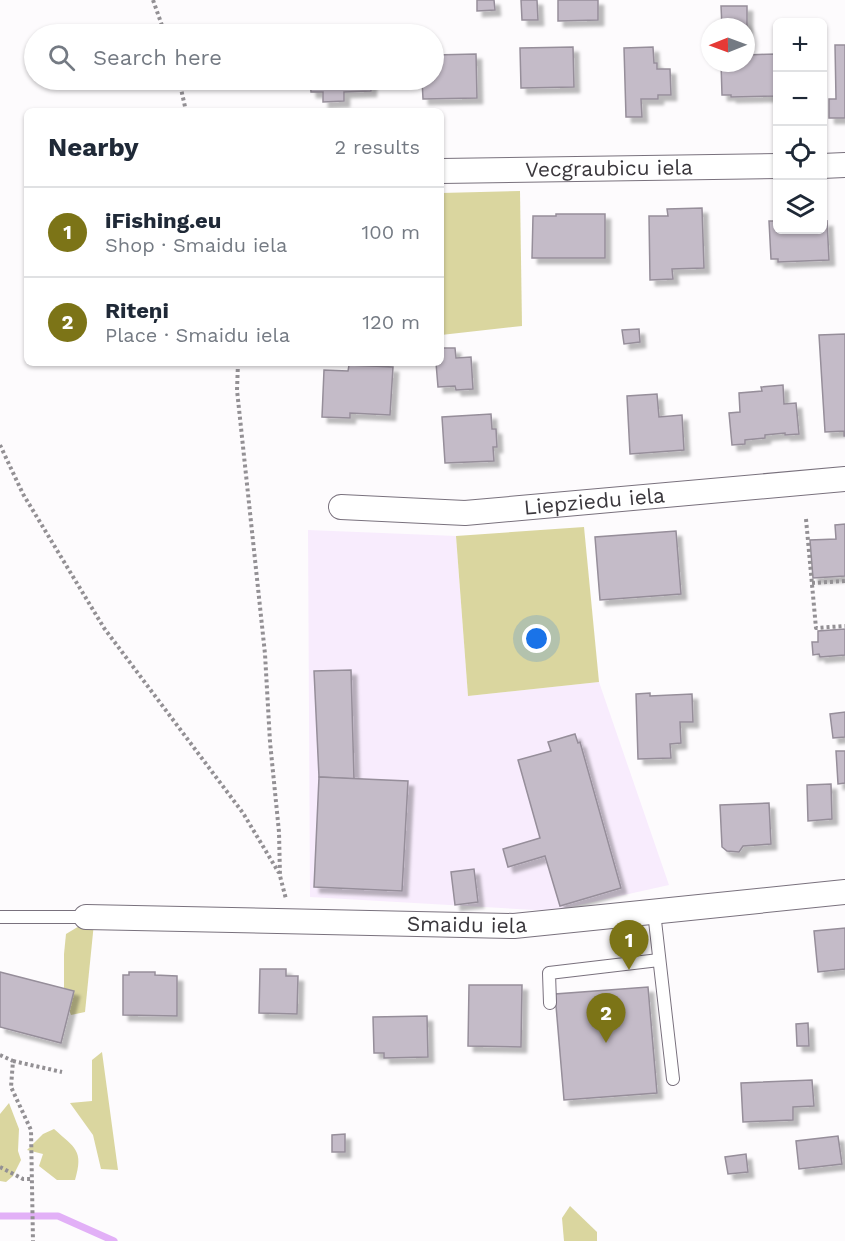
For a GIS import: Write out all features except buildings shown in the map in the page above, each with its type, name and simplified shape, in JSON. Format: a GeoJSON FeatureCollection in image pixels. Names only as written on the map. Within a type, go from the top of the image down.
{"type":"FeatureCollection","features":[{"type":"Feature","properties":{"kind":"street"},"geometry":{"type":"LineString","coordinates":[[827,166],[845,165]]}},
{"type":"Feature","properties":{"kind":"street","name":"Vecgraubicu iela"},"geometry":{"type":"LineString","coordinates":[[444,171],[773,166]]}},
{"type":"Feature","properties":{"kind":"street","name":"Liepziedu iela"},"geometry":{"type":"LineString","coordinates":[[341,507],[465,513],[845,479]]}},
{"type":"Feature","properties":{"kind":"street","name":"Smaidu iela"},"geometry":{"type":"LineString","coordinates":[[86,917],[514,926],[845,892]]}},
{"type":"Feature","properties":{"kind":"lane"},"geometry":{"type":"LineString","coordinates":[[654,912],[673,1079]]}},
{"type":"Feature","properties":{"kind":"lane"},"geometry":{"type":"LineString","coordinates":[[0,917],[86,917]]}},
{"type":"Feature","properties":{"kind":"lane"},"geometry":{"type":"LineString","coordinates":[[550,1003],[549,973],[659,960]]}},
{"type":"Feature","properties":{"kind":"path"},"geometry":{"type":"LineString","coordinates":[[153,0],[161,24]]}},
{"type":"Feature","properties":{"kind":"path"},"geometry":{"type":"LineString","coordinates":[[181,90],[185,108]]}},
{"type":"Feature","properties":{"kind":"path"},"geometry":{"type":"LineString","coordinates":[[238,366],[237,390],[265,654],[270,742],[279,832],[280,876],[292,922]]}},
{"type":"Feature","properties":{"kind":"path"},"geometry":{"type":"LineString","coordinates":[[0,445],[23,494],[104,628],[243,813],[280,876]]}},
{"type":"Feature","properties":{"kind":"path"},"geometry":{"type":"LineString","coordinates":[[806,519],[816,628],[845,626]]}},
{"type":"Feature","properties":{"kind":"path"},"geometry":{"type":"LineString","coordinates":[[812,583],[845,580]]}},
{"type":"Feature","properties":{"kind":"path"},"geometry":{"type":"LineString","coordinates":[[0,1055],[13,1061],[62,1072]]}},
{"type":"Feature","properties":{"kind":"path"},"geometry":{"type":"LineString","coordinates":[[13,1061],[11,1087],[31,1130],[33,1239]]}},
{"type":"Feature","properties":{"kind":"path"},"geometry":{"type":"LineString","coordinates":[[0,1167],[23,1179],[32,1179]]}},
{"type":"Feature","properties":{"kind":"shaded area"},"geometry":{"type":"Polygon","coordinates":[[[520,191],[522,326],[444,335],[444,193],[520,191]]]}},
{"type":"Feature","properties":{"kind":"shaded area"},"geometry":{"type":"Polygon","coordinates":[[[584,527],[599,682],[468,696],[456,536],[584,527]]]}},
{"type":"Feature","properties":{"kind":"shaded area"},"geometry":{"type":"Polygon","coordinates":[[[308,530],[456,536],[468,696],[599,682],[669,885],[552,911],[310,897],[308,530]]]}},
{"type":"Feature","properties":{"kind":"shaded area"},"geometry":{"type":"Polygon","coordinates":[[[86,922],[94,923],[85,1012],[71,1015],[64,996],[66,934],[86,922]]]}},
{"type":"Feature","properties":{"kind":"shaded area"},"geometry":{"type":"Polygon","coordinates":[[[102,1052],[118,1170],[101,1169],[93,1135],[70,1103],[92,1101],[92,1060],[102,1052]]]}},
{"type":"Feature","properties":{"kind":"shaded area"},"geometry":{"type":"Polygon","coordinates":[[[9,1103],[19,1129],[18,1151],[21,1160],[13,1176],[6,1182],[0,1181],[0,1114],[9,1103]]]}},
{"type":"Feature","properties":{"kind":"shaded area"},"geometry":{"type":"Polygon","coordinates":[[[54,1129],[76,1150],[78,1170],[75,1180],[57,1180],[39,1166],[43,1154],[27,1150],[43,1134],[54,1129]]]}},
{"type":"Feature","properties":{"kind":"shaded area"},"geometry":{"type":"Polygon","coordinates":[[[570,1206],[597,1232],[597,1241],[564,1241],[562,1218],[570,1206]]]}},
{"type":"Feature","properties":{"kind":"waterway"},"geometry":{"type":"LineString","coordinates":[[0,1216],[58,1216],[114,1241]]}},
{"type":"Feature","properties":{"kind":"place","name":"iFishing.eu"},"geometry":{"type":"Point","coordinates":[629,970]}},
{"type":"Feature","properties":{"kind":"place","name":"Riteņi"},"geometry":{"type":"Point","coordinates":[606,1043]}}]}
